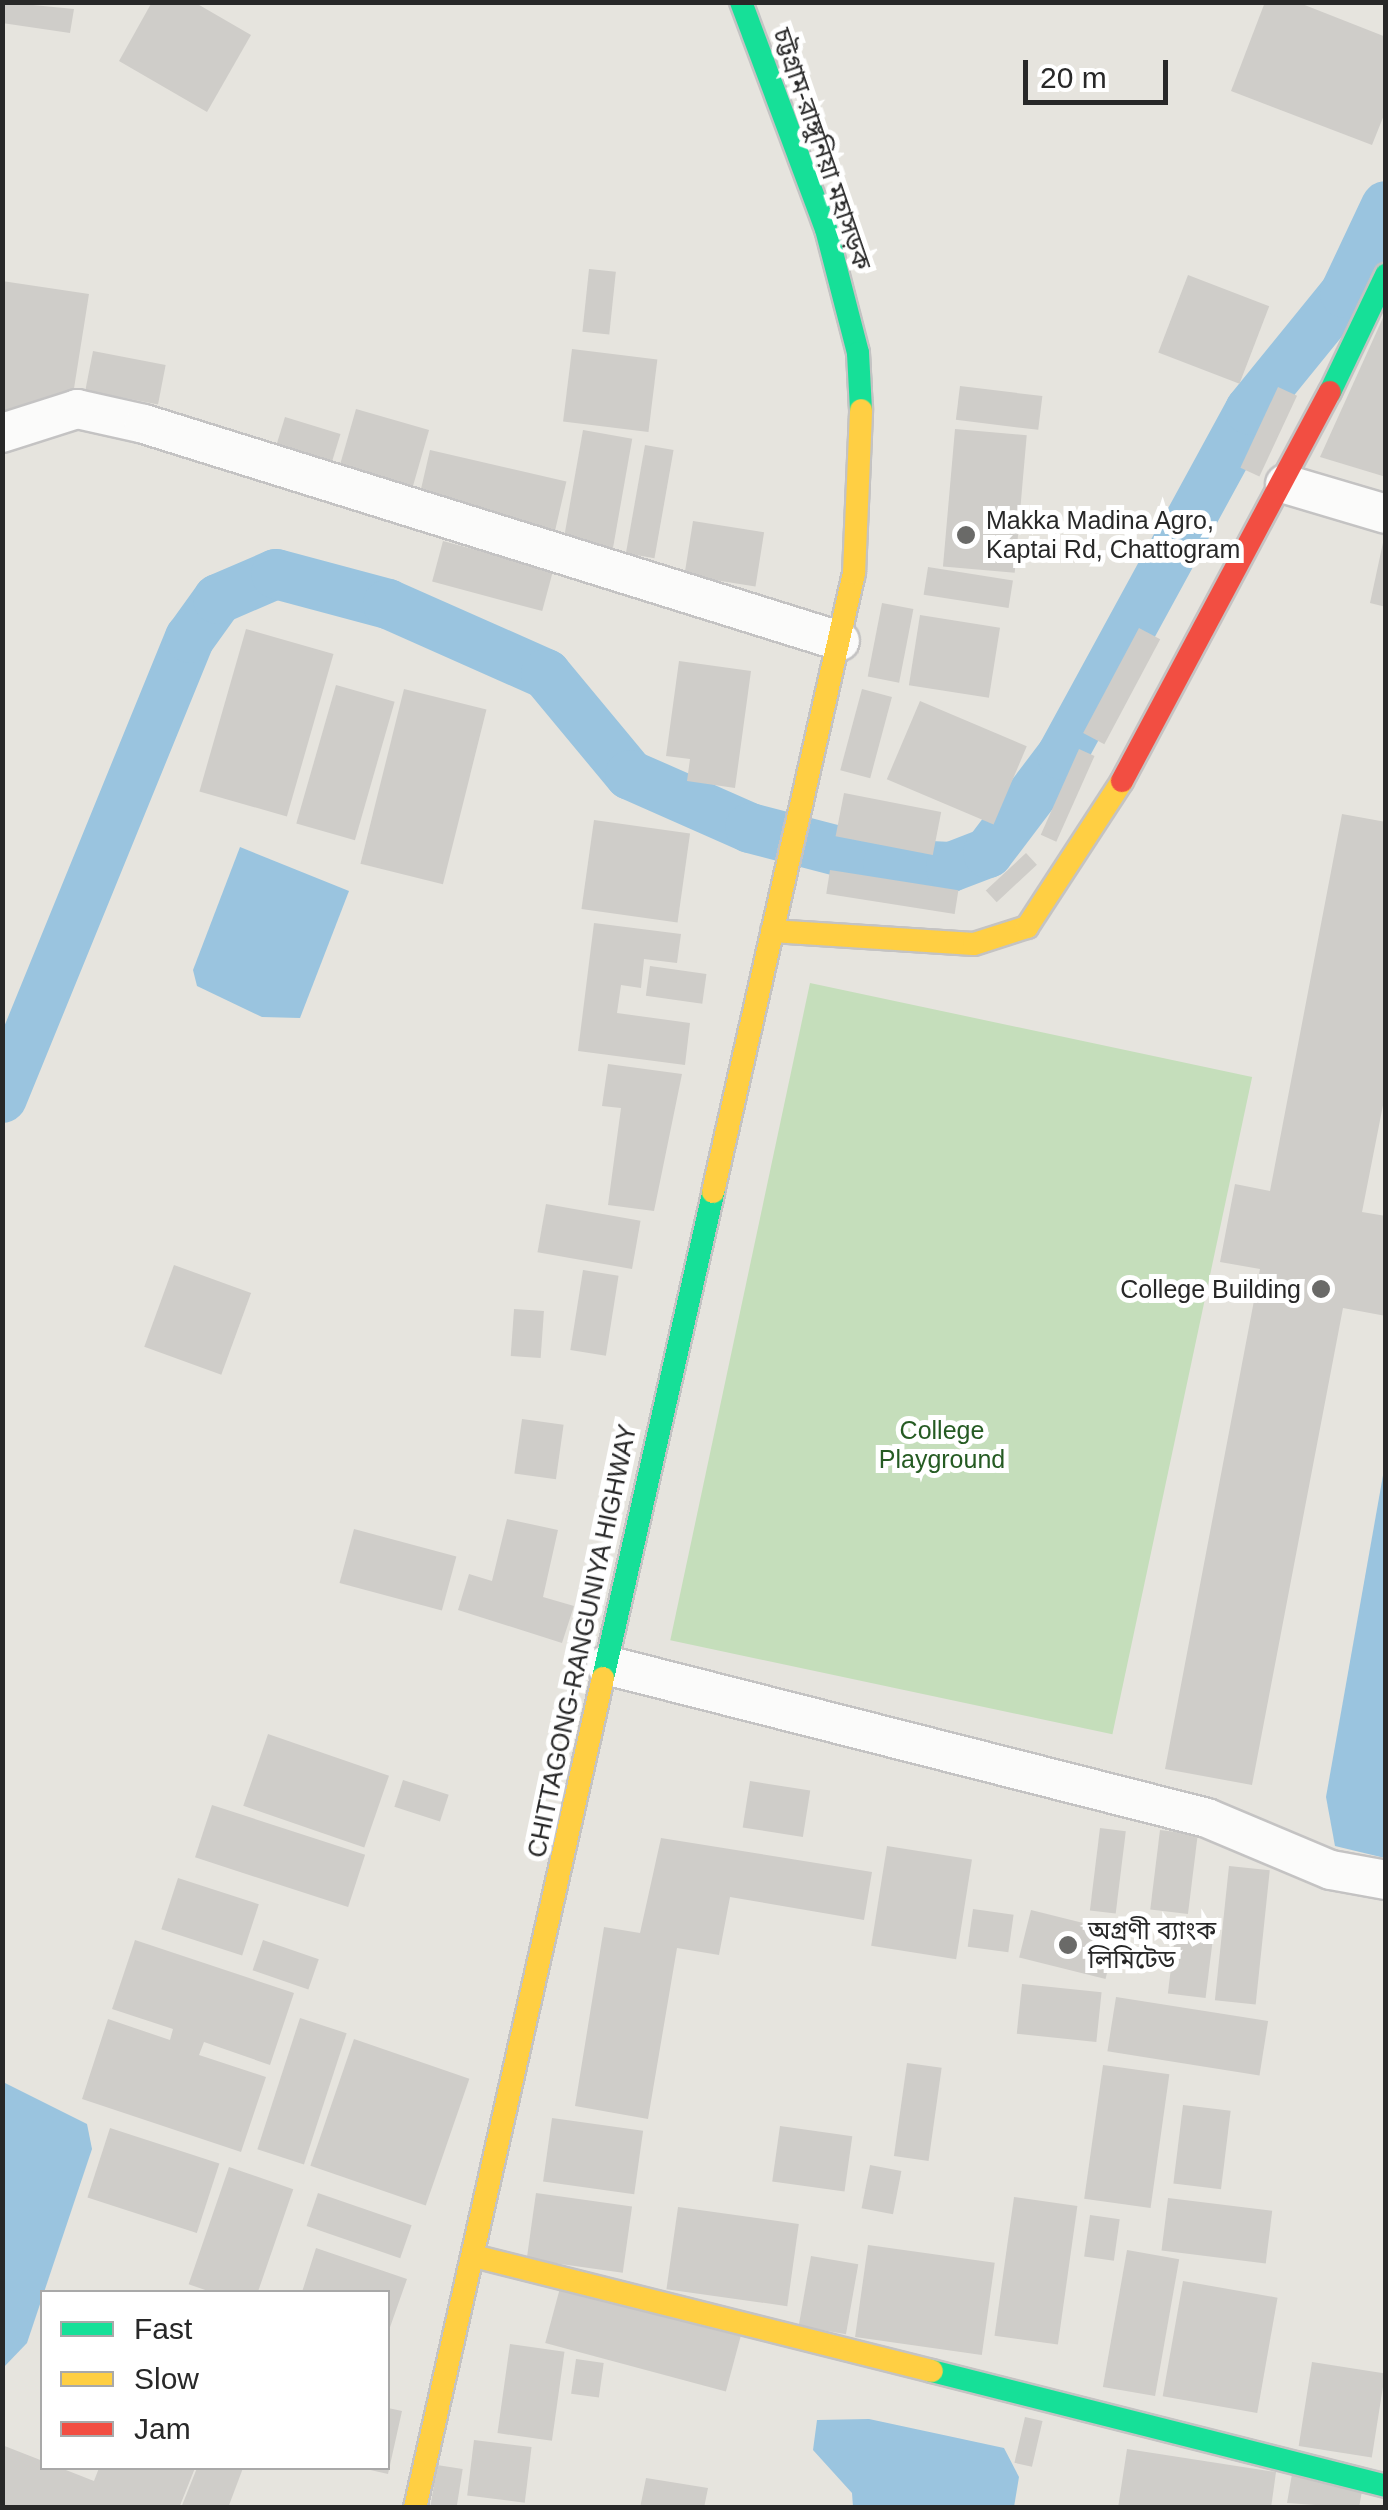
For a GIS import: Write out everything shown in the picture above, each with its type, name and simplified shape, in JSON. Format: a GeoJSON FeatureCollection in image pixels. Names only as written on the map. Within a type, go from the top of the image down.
{"type":"FeatureCollection","features":[{"type":"Feature","properties":{"kind":"main road","name":"চট্টগ্রাম-রাঙ্গুনিয়া মহাসড়ক"},"geometry":{"type":"LineString","coordinates":[[741,2],[826,229],[858,353],[865,474],[840,640],[807,787]]}},
{"type":"Feature","properties":{"kind":"main road"},"geometry":{"type":"LineString","coordinates":[[774,925],[974,944],[1027,927],[1084,850],[1285,484],[1386,276]]}},
{"type":"Feature","properties":{"kind":"main road","name":"CHITTAGONG-RANGUNIYA HIGHWAY"},"geometry":{"type":"LineString","coordinates":[[415,2508],[807,787]]}},
{"type":"Feature","properties":{"kind":"main road"},"geometry":{"type":"LineString","coordinates":[[474,2256],[1386,2486]]}},
{"type":"Feature","properties":{"kind":"street"},"geometry":{"type":"LineString","coordinates":[[2,434],[77,409],[144,424],[840,640]]}},
{"type":"Feature","properties":{"kind":"street"},"geometry":{"type":"LineString","coordinates":[[1285,484],[1386,514]]}},
{"type":"Feature","properties":{"kind":"street"},"geometry":{"type":"LineString","coordinates":[[606,1665],[1207,1818],[1332,1870],[1386,1880]]}},
{"type":"Feature","properties":{"kind":"green space","name":"College Playground"},"geometry":{"type":"Polygon","coordinates":[[[810,983],[1252,1077],[1112,1734],[670,1640],[810,983]]]}},
{"type":"Feature","properties":{"kind":"water"},"geometry":{"type":"Polygon","coordinates":[[[240,847],[349,891],[300,1018],[262,1017],[197,986],[193,970],[240,847]]]}},
{"type":"Feature","properties":{"kind":"water"},"geometry":{"type":"Polygon","coordinates":[[[1385,1464],[1385,1858],[1335,1846],[1326,1797],[1385,1464]]]}},
{"type":"Feature","properties":{"kind":"water"},"geometry":{"type":"Polygon","coordinates":[[[3,2082],[87,2124],[92,2149],[45,2290],[40,2290],[40,2304],[27,2343],[3,2368],[3,2082]]]}},
{"type":"Feature","properties":{"kind":"water"},"geometry":{"type":"Polygon","coordinates":[[[869,2419],[1004,2448],[1019,2477],[1014,2507],[853,2507],[852,2493],[813,2450],[817,2420],[869,2419]]]}},
{"type":"Feature","properties":{"kind":"building"},"geometry":{"type":"Polygon","coordinates":[[[2,2],[74,9],[70,33],[2,23],[2,2]]]}},
{"type":"Feature","properties":{"kind":"building"},"geometry":{"type":"Polygon","coordinates":[[[152,2],[194,2],[251,35],[207,112],[119,61],[152,2]]]}},
{"type":"Feature","properties":{"kind":"building"},"geometry":{"type":"Polygon","coordinates":[[[1265,2],[1297,2],[1386,37],[1386,110],[1372,145],[1231,91],[1265,2]]]}},
{"type":"Feature","properties":{"kind":"building"},"geometry":{"type":"Polygon","coordinates":[[[589,269],[616,272],[609,334],[582,332],[589,269]]]}},
{"type":"Feature","properties":{"kind":"building"},"geometry":{"type":"Polygon","coordinates":[[[1188,275],[1269,306],[1239,384],[1158,352],[1188,275]]]}},
{"type":"Feature","properties":{"kind":"building"},"geometry":{"type":"Polygon","coordinates":[[[2,281],[89,294],[72,401],[2,413],[2,281]]]}},
{"type":"Feature","properties":{"kind":"building"},"geometry":{"type":"Polygon","coordinates":[[[1386,311],[1386,477],[1320,457],[1386,311]]]}},
{"type":"Feature","properties":{"kind":"building"},"geometry":{"type":"Polygon","coordinates":[[[572,349],[657,359],[648,432],[563,421],[572,349]]]}},
{"type":"Feature","properties":{"kind":"building"},"geometry":{"type":"Polygon","coordinates":[[[93,351],[166,365],[158,404],[85,390],[93,351]]]}},
{"type":"Feature","properties":{"kind":"building"},"geometry":{"type":"Polygon","coordinates":[[[960,386],[1042,396],[1038,430],[956,420],[960,386]]]}},
{"type":"Feature","properties":{"kind":"building"},"geometry":{"type":"Polygon","coordinates":[[[1278,387],[1297,396],[1259,477],[1240,468],[1278,387]]]}},
{"type":"Feature","properties":{"kind":"building"},"geometry":{"type":"Polygon","coordinates":[[[356,409],[429,430],[411,492],[338,471],[356,409]]]}},
{"type":"Feature","properties":{"kind":"building"},"geometry":{"type":"Polygon","coordinates":[[[285,417],[340,434],[332,462],[277,445],[285,417]]]}},
{"type":"Feature","properties":{"kind":"building"},"geometry":{"type":"Polygon","coordinates":[[[955,429],[1027,435],[1015,573],[943,566],[955,429]]]}},
{"type":"Feature","properties":{"kind":"building"},"geometry":{"type":"Polygon","coordinates":[[[583,430],[632,439],[612,554],[563,545],[583,430]]]}},
{"type":"Feature","properties":{"kind":"building"},"geometry":{"type":"Polygon","coordinates":[[[645,445],[674,450],[654,558],[626,553],[645,445]]]}},
{"type":"Feature","properties":{"kind":"building"},"geometry":{"type":"Polygon","coordinates":[[[430,450],[566,481],[555,530],[419,499],[430,450]]]}},
{"type":"Feature","properties":{"kind":"building"},"geometry":{"type":"Polygon","coordinates":[[[693,521],[764,532],[756,587],[684,575],[693,521]]]}},
{"type":"Feature","properties":{"kind":"building"},"geometry":{"type":"Polygon","coordinates":[[[1386,539],[1386,607],[1370,603],[1386,539]]]}},
{"type":"Feature","properties":{"kind":"building"},"geometry":{"type":"Polygon","coordinates":[[[443,541],[553,571],[542,611],[432,582],[443,541]]]}},
{"type":"Feature","properties":{"kind":"building"},"geometry":{"type":"Polygon","coordinates":[[[928,567],[1013,580],[1009,608],[924,595],[928,567]]]}},
{"type":"Feature","properties":{"kind":"building"},"geometry":{"type":"Polygon","coordinates":[[[882,603],[913,609],[899,683],[868,677],[882,603]]]}},
{"type":"Feature","properties":{"kind":"building"},"geometry":{"type":"Polygon","coordinates":[[[920,615],[1000,628],[989,698],[909,685],[920,615]]]}},
{"type":"Feature","properties":{"kind":"building"},"geometry":{"type":"Polygon","coordinates":[[[1139,628],[1160,639],[1104,744],[1083,733],[1139,628]]]}},
{"type":"Feature","properties":{"kind":"building"},"geometry":{"type":"Polygon","coordinates":[[[246,629],[333,654],[287,817],[199,791],[246,629]]]}},
{"type":"Feature","properties":{"kind":"building"},"geometry":{"type":"Polygon","coordinates":[[[679,661],[751,671],[735,788],[687,781],[690,759],[666,756],[679,661]]]}},
{"type":"Feature","properties":{"kind":"building"},"geometry":{"type":"Polygon","coordinates":[[[336,685],[395,702],[355,840],[296,823],[336,685]]]}},
{"type":"Feature","properties":{"kind":"building"},"geometry":{"type":"Polygon","coordinates":[[[404,689],[486,710],[443,884],[360,864],[404,689]]]}},
{"type":"Feature","properties":{"kind":"building"},"geometry":{"type":"Polygon","coordinates":[[[862,689],[892,697],[870,778],[840,770],[862,689]]]}},
{"type":"Feature","properties":{"kind":"building"},"geometry":{"type":"Polygon","coordinates":[[[920,701],[1027,746],[994,825],[887,779],[920,701]]]}},
{"type":"Feature","properties":{"kind":"building"},"geometry":{"type":"Polygon","coordinates":[[[1079,749],[1095,756],[1056,842],[1041,835],[1079,749]]]}},
{"type":"Feature","properties":{"kind":"building"},"geometry":{"type":"Polygon","coordinates":[[[844,793],[941,812],[933,855],[836,836],[844,793]]]}},
{"type":"Feature","properties":{"kind":"building","name":"College Building"},"geometry":{"type":"Polygon","coordinates":[[[1342,814],[1386,822],[1386,1090],[1362,1212],[1386,1216],[1386,1316],[1343,1308],[1252,1785],[1165,1769],[1260,1269],[1220,1262],[1235,1184],[1270,1191],[1342,814]]]}},
{"type":"Feature","properties":{"kind":"building"},"geometry":{"type":"Polygon","coordinates":[[[594,820],[690,833],[678,923],[581,909],[594,820]]]}},
{"type":"Feature","properties":{"kind":"building"},"geometry":{"type":"Polygon","coordinates":[[[1026,853],[1037,865],[997,902],[986,891],[1026,853]]]}},
{"type":"Feature","properties":{"kind":"building"},"geometry":{"type":"Polygon","coordinates":[[[830,870],[958,890],[955,914],[826,894],[830,870]]]}},
{"type":"Feature","properties":{"kind":"building"},"geometry":{"type":"Polygon","coordinates":[[[594,923],[681,934],[677,963],[644,959],[641,988],[621,985],[617,1013],[690,1023],[685,1065],[578,1051],[594,923]]]}},
{"type":"Feature","properties":{"kind":"building"},"geometry":{"type":"Polygon","coordinates":[[[650,966],[706,974],[702,1004],[646,996],[650,966]]]}},
{"type":"Feature","properties":{"kind":"building"},"geometry":{"type":"Polygon","coordinates":[[[608,1064],[682,1074],[654,1211],[608,1205],[621,1108],[602,1106],[608,1064]]]}},
{"type":"Feature","properties":{"kind":"building"},"geometry":{"type":"Polygon","coordinates":[[[546,1204],[641,1221],[632,1269],[537,1252],[546,1204]]]}},
{"type":"Feature","properties":{"kind":"building"},"geometry":{"type":"Polygon","coordinates":[[[174,1265],[251,1293],[221,1375],[144,1347],[174,1265]]]}},
{"type":"Feature","properties":{"kind":"building"},"geometry":{"type":"Polygon","coordinates":[[[583,1270],[619,1276],[606,1356],[570,1350],[583,1270]]]}},
{"type":"Feature","properties":{"kind":"building"},"geometry":{"type":"Polygon","coordinates":[[[514,1309],[544,1311],[541,1358],[511,1356],[514,1309]]]}},
{"type":"Feature","properties":{"kind":"building"},"geometry":{"type":"Polygon","coordinates":[[[522,1419],[564,1425],[556,1479],[514,1473],[522,1419]]]}},
{"type":"Feature","properties":{"kind":"building"},"geometry":{"type":"Polygon","coordinates":[[[507,1519],[558,1530],[543,1597],[574,1606],[562,1643],[458,1610],[469,1574],[492,1581],[507,1519]]]}},
{"type":"Feature","properties":{"kind":"building"},"geometry":{"type":"Polygon","coordinates":[[[354,1529],[456,1556],[442,1611],[340,1583],[354,1529]]]}},
{"type":"Feature","properties":{"kind":"building"},"geometry":{"type":"Polygon","coordinates":[[[268,1734],[389,1776],[364,1848],[243,1806],[268,1734]]]}},
{"type":"Feature","properties":{"kind":"building"},"geometry":{"type":"Polygon","coordinates":[[[403,1780],[449,1795],[440,1821],[394,1807],[403,1780]]]}},
{"type":"Feature","properties":{"kind":"building"},"geometry":{"type":"Polygon","coordinates":[[[750,1781],[810,1791],[803,1837],[743,1827],[750,1781]]]}},
{"type":"Feature","properties":{"kind":"building"},"geometry":{"type":"Polygon","coordinates":[[[212,1805],[365,1855],[348,1907],[195,1857],[212,1805]]]}},
{"type":"Feature","properties":{"kind":"building"},"geometry":{"type":"Polygon","coordinates":[[[1100,1828],[1126,1831],[1116,1914],[1090,1910],[1100,1828]]]}},
{"type":"Feature","properties":{"kind":"building"},"geometry":{"type":"Polygon","coordinates":[[[1160,1830],[1198,1835],[1188,1914],[1150,1909],[1160,1830]]]}},
{"type":"Feature","properties":{"kind":"building"},"geometry":{"type":"Polygon","coordinates":[[[661,1838],[872,1872],[864,1920],[730,1897],[719,1955],[677,1948],[648,2119],[575,2106],[604,1927],[640,1933],[661,1838]]]}},
{"type":"Feature","properties":{"kind":"building"},"geometry":{"type":"Polygon","coordinates":[[[887,1846],[972,1859],[956,1959],[871,1946],[887,1846]]]}},
{"type":"Feature","properties":{"kind":"building"},"geometry":{"type":"Polygon","coordinates":[[[1229,1866],[1270,1870],[1256,2005],[1215,2000],[1229,1866]]]}},
{"type":"Feature","properties":{"kind":"building"},"geometry":{"type":"Polygon","coordinates":[[[178,1878],[259,1904],[242,1956],[161,1929],[178,1878]]]}},
{"type":"Feature","properties":{"kind":"building"},"geometry":{"type":"Polygon","coordinates":[[[973,1909],[1014,1915],[1008,1952],[968,1947],[973,1909]]]}},
{"type":"Feature","properties":{"kind":"building","name":"অগ্রণী ব্যাংক লিমিটেড"},"geometry":{"type":"Polygon","coordinates":[[[1031,1910],[1117,1932],[1106,1979],[1019,1958],[1031,1910]]]}},
{"type":"Feature","properties":{"kind":"building"},"geometry":{"type":"Polygon","coordinates":[[[1177,1919],[1215,1924],[1206,1998],[1168,1993],[1177,1919]]]}},
{"type":"Feature","properties":{"kind":"building"},"geometry":{"type":"Polygon","coordinates":[[[135,1940],[294,1993],[270,2065],[204,2042],[199,2055],[266,2077],[241,2152],[82,2099],[108,2019],[170,2040],[173,2029],[112,2009],[135,1940]]]}},
{"type":"Feature","properties":{"kind":"building"},"geometry":{"type":"Polygon","coordinates":[[[263,1940],[319,1959],[308,1989],[253,1970],[263,1940]]]}},
{"type":"Feature","properties":{"kind":"building"},"geometry":{"type":"Polygon","coordinates":[[[1022,1984],[1102,1992],[1096,2042],[1017,2034],[1022,1984]]]}},
{"type":"Feature","properties":{"kind":"building"},"geometry":{"type":"Polygon","coordinates":[[[1116,1997],[1268,2021],[1260,2075],[1107,2051],[1116,1997]]]}},
{"type":"Feature","properties":{"kind":"building"},"geometry":{"type":"Polygon","coordinates":[[[300,2018],[347,2033],[304,2164],[257,2149],[300,2018]]]}},
{"type":"Feature","properties":{"kind":"building"},"geometry":{"type":"Polygon","coordinates":[[[354,2039],[469,2079],[426,2205],[310,2166],[354,2039]]]}},
{"type":"Feature","properties":{"kind":"building"},"geometry":{"type":"Polygon","coordinates":[[[907,2063],[942,2068],[929,2161],[894,2156],[907,2063]]]}},
{"type":"Feature","properties":{"kind":"building"},"geometry":{"type":"Polygon","coordinates":[[[1103,2065],[1169,2074],[1151,2208],[1084,2199],[1103,2065]]]}},
{"type":"Feature","properties":{"kind":"building"},"geometry":{"type":"Polygon","coordinates":[[[1183,2105],[1231,2111],[1221,2189],[1173,2183],[1183,2105]]]}},
{"type":"Feature","properties":{"kind":"building"},"geometry":{"type":"Polygon","coordinates":[[[552,2118],[643,2131],[634,2194],[543,2181],[552,2118]]]}},
{"type":"Feature","properties":{"kind":"building"},"geometry":{"type":"Polygon","coordinates":[[[780,2126],[852,2136],[844,2192],[772,2181],[780,2126]]]}},
{"type":"Feature","properties":{"kind":"building"},"geometry":{"type":"Polygon","coordinates":[[[110,2128],[219,2164],[197,2233],[87,2197],[110,2128]]]}},
{"type":"Feature","properties":{"kind":"building"},"geometry":{"type":"Polygon","coordinates":[[[870,2165],[901,2171],[893,2214],[862,2208],[870,2165]]]}},
{"type":"Feature","properties":{"kind":"building"},"geometry":{"type":"Polygon","coordinates":[[[229,2167],[293,2189],[259,2290],[205,2290],[189,2284],[229,2167]]]}},
{"type":"Feature","properties":{"kind":"building"},"geometry":{"type":"Polygon","coordinates":[[[318,2193],[412,2225],[400,2258],[307,2226],[318,2193]]]}},
{"type":"Feature","properties":{"kind":"building"},"geometry":{"type":"Polygon","coordinates":[[[536,2193],[632,2206],[623,2273],[527,2259],[536,2193]]]}},
{"type":"Feature","properties":{"kind":"building"},"geometry":{"type":"Polygon","coordinates":[[[1014,2197],[1077,2206],[1058,2345],[995,2336],[1014,2197]]]}},
{"type":"Feature","properties":{"kind":"building"},"geometry":{"type":"Polygon","coordinates":[[[1168,2198],[1272,2211],[1266,2263],[1162,2251],[1168,2198]]]}},
{"type":"Feature","properties":{"kind":"building"},"geometry":{"type":"Polygon","coordinates":[[[678,2207],[799,2224],[787,2306],[666,2289],[678,2207]]]}},
{"type":"Feature","properties":{"kind":"building"},"geometry":{"type":"Polygon","coordinates":[[[1090,2215],[1120,2219],[1114,2261],[1084,2257],[1090,2215]]]}},
{"type":"Feature","properties":{"kind":"building"},"geometry":{"type":"Polygon","coordinates":[[[868,2245],[995,2263],[982,2355],[855,2337],[868,2245]]]}},
{"type":"Feature","properties":{"kind":"building"},"geometry":{"type":"Polygon","coordinates":[[[316,2248],[407,2279],[390,2327],[390,2290],[303,2290],[316,2248]]]}},
{"type":"Feature","properties":{"kind":"building"},"geometry":{"type":"Polygon","coordinates":[[[1127,2250],[1179,2259],[1155,2396],[1103,2387],[1127,2250]]]}},
{"type":"Feature","properties":{"kind":"building"},"geometry":{"type":"Polygon","coordinates":[[[811,2256],[858,2264],[846,2334],[799,2326],[811,2256]]]}},
{"type":"Feature","properties":{"kind":"building"},"geometry":{"type":"Polygon","coordinates":[[[1183,2281],[1278,2298],[1257,2413],[1163,2396],[1183,2281]]]}},
{"type":"Feature","properties":{"kind":"building"},"geometry":{"type":"Polygon","coordinates":[[[560,2288],[741,2336],[726,2391],[545,2343],[560,2288]]]}},
{"type":"Feature","properties":{"kind":"building"},"geometry":{"type":"Polygon","coordinates":[[[510,2344],[564,2352],[552,2441],[497,2433],[510,2344]]]}},
{"type":"Feature","properties":{"kind":"building"},"geometry":{"type":"Polygon","coordinates":[[[576,2359],[604,2363],[599,2398],[571,2394],[576,2359]]]}},
{"type":"Feature","properties":{"kind":"building"},"geometry":{"type":"Polygon","coordinates":[[[1312,2362],[1385,2374],[1372,2458],[1299,2446],[1312,2362]]]}},
{"type":"Feature","properties":{"kind":"building"},"geometry":{"type":"Polygon","coordinates":[[[390,2408],[402,2411],[390,2465],[390,2408]]]}},
{"type":"Feature","properties":{"kind":"building"},"geometry":{"type":"Polygon","coordinates":[[[1025,2417],[1043,2421],[1032,2467],[1014,2463],[1025,2417]]]}},
{"type":"Feature","properties":{"kind":"building"},"geometry":{"type":"Polygon","coordinates":[[[474,2440],[532,2447],[525,2503],[467,2496],[474,2440]]]}},
{"type":"Feature","properties":{"kind":"building"},"geometry":{"type":"Polygon","coordinates":[[[2,2445],[40,2460],[40,2470],[66,2470],[94,2481],[98,2470],[194,2470],[179,2508],[2,2508],[2,2445]]]}},
{"type":"Feature","properties":{"kind":"building"},"geometry":{"type":"Polygon","coordinates":[[[1127,2449],[1276,2472],[1271,2508],[1118,2508],[1127,2449]]]}},
{"type":"Feature","properties":{"kind":"building"},"geometry":{"type":"Polygon","coordinates":[[[437,2465],[463,2469],[457,2508],[430,2507],[437,2465]]]}},
{"type":"Feature","properties":{"kind":"building"},"geometry":{"type":"Polygon","coordinates":[[[196,2470],[242,2470],[228,2508],[181,2508],[196,2470]]]}},
{"type":"Feature","properties":{"kind":"building"},"geometry":{"type":"Polygon","coordinates":[[[1292,2474],[1363,2485],[1359,2508],[1287,2503],[1292,2474]]]}},
{"type":"Feature","properties":{"kind":"building"},"geometry":{"type":"Polygon","coordinates":[[[646,2478],[708,2488],[704,2508],[640,2508],[646,2478]]]}},
{"type":"Feature","properties":{"kind":"waterway"},"geometry":{"type":"LineString","coordinates":[[2,1098],[190,638],[218,599],[276,574],[388,604],[546,674],[630,775],[750,828],[888,864],[951,867],[988,853],[1062,755],[1250,410],[1345,293],[1386,206]]}},
{"type":"Feature","properties":{"kind":"traffic: fast"},"geometry":{"type":"LineString","coordinates":[[741,2],[826,229],[858,353],[861,410]]}},
{"type":"Feature","properties":{"kind":"traffic: fast"},"geometry":{"type":"LineString","coordinates":[[1330,392],[1386,275]]}},
{"type":"Feature","properties":{"kind":"traffic: fast"},"geometry":{"type":"LineString","coordinates":[[603,1678],[713,1192]]}},
{"type":"Feature","properties":{"kind":"traffic: fast"},"geometry":{"type":"LineString","coordinates":[[932,2371],[1386,2486]]}},
{"type":"Feature","properties":{"kind":"traffic: slow"},"geometry":{"type":"LineString","coordinates":[[713,1192],[854,573],[861,410]]}},
{"type":"Feature","properties":{"kind":"traffic: slow"},"geometry":{"type":"LineString","coordinates":[[772,931],[974,944],[1027,927],[1122,781]]}},
{"type":"Feature","properties":{"kind":"traffic: slow"},"geometry":{"type":"LineString","coordinates":[[415,2508],[603,1678]]}},
{"type":"Feature","properties":{"kind":"traffic: slow"},"geometry":{"type":"LineString","coordinates":[[474,2256],[932,2371]]}},
{"type":"Feature","properties":{"kind":"traffic: jam"},"geometry":{"type":"LineString","coordinates":[[1122,781],[1330,392]]}},
{"type":"Feature","properties":{"kind":"place","name":"Makka Madina Agro, Kaptai Rd, Chattogram"},"geometry":{"type":"Point","coordinates":[966,535]}},
{"type":"Feature","properties":{"kind":"place","name":"College Building"},"geometry":{"type":"Point","coordinates":[1321,1289]}},
{"type":"Feature","properties":{"kind":"place","name":"অগ্রণী ব্যাংক লিমিটেড"},"geometry":{"type":"Point","coordinates":[1068,1945]}}]}
